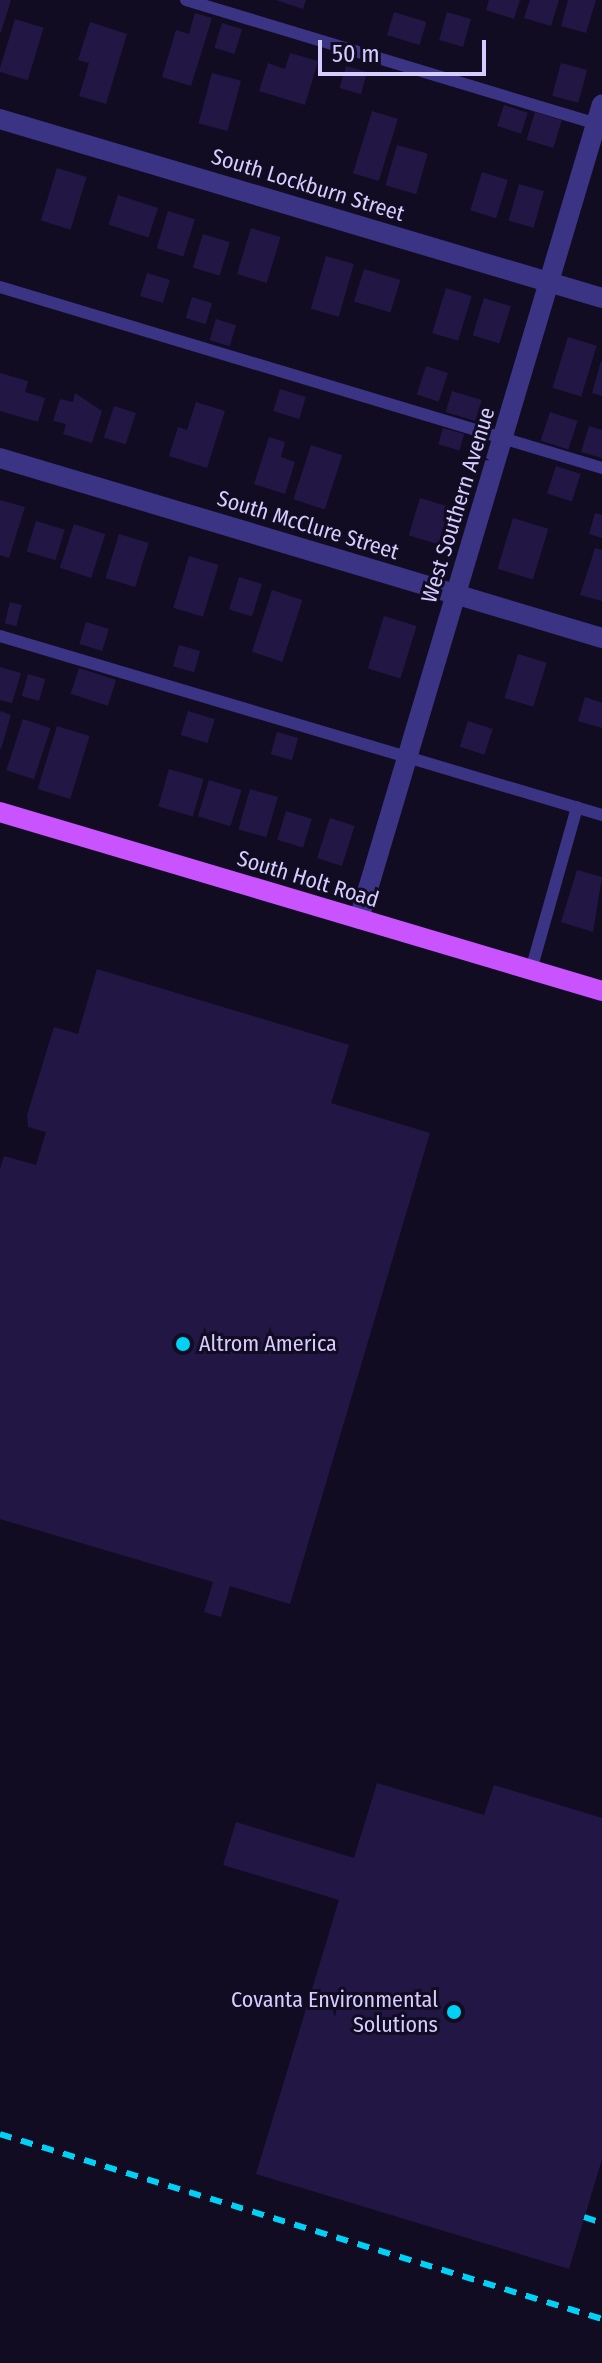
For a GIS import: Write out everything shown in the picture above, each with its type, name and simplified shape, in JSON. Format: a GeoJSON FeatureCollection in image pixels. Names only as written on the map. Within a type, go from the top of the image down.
{"type":"FeatureCollection","features":[{"type":"Feature","properties":{"kind":"main road","name":"South Holt Road"},"geometry":{"type":"LineString","coordinates":[[0,812],[602,991]]}},
{"type":"Feature","properties":{"kind":"street","name":"West Southern Avenue"},"geometry":{"type":"LineString","coordinates":[[359,919],[600,117]]}},
{"type":"Feature","properties":{"kind":"street","name":"South Lockburn Street"},"geometry":{"type":"LineString","coordinates":[[0,119],[602,298]]}},
{"type":"Feature","properties":{"kind":"street","name":"South McClure Street"},"geometry":{"type":"LineString","coordinates":[[0,458],[602,638]]}},
{"type":"Feature","properties":{"kind":"lane"},"geometry":{"type":"LineString","coordinates":[[186,0],[600,117]]}},
{"type":"Feature","properties":{"kind":"lane"},"geometry":{"type":"LineString","coordinates":[[0,287],[602,468]]}},
{"type":"Feature","properties":{"kind":"lane"},"geometry":{"type":"LineString","coordinates":[[0,636],[602,815]]}},
{"type":"Feature","properties":{"kind":"lane"},"geometry":{"type":"LineString","coordinates":[[531,970],[577,807]]}},
{"type":"Feature","properties":{"kind":"building"},"geometry":{"type":"Polygon","coordinates":[[[0,0],[11,0],[1,32],[0,32],[0,0]]]}},
{"type":"Feature","properties":{"kind":"building"},"geometry":{"type":"Polygon","coordinates":[[[276,0],[306,0],[303,9],[276,0]]]}},
{"type":"Feature","properties":{"kind":"building"},"geometry":{"type":"Polygon","coordinates":[[[489,0],[520,0],[514,19],[486,10],[489,0]]]}},
{"type":"Feature","properties":{"kind":"building"},"geometry":{"type":"Polygon","coordinates":[[[530,0],[559,0],[551,26],[524,18],[530,0]]]}},
{"type":"Feature","properties":{"kind":"building"},"geometry":{"type":"Polygon","coordinates":[[[568,0],[596,0],[586,33],[561,26],[568,0]]]}},
{"type":"Feature","properties":{"kind":"building"},"geometry":{"type":"Polygon","coordinates":[[[394,12],[427,22],[419,45],[387,35],[394,12]]]}},
{"type":"Feature","properties":{"kind":"building"},"geometry":{"type":"Polygon","coordinates":[[[447,12],[471,19],[463,47],[439,40],[447,12]]]}},
{"type":"Feature","properties":{"kind":"building"},"geometry":{"type":"Polygon","coordinates":[[[195,13],[212,18],[191,86],[162,77],[176,30],[189,34],[195,13]]]}},
{"type":"Feature","properties":{"kind":"building"},"geometry":{"type":"Polygon","coordinates":[[[15,19],[44,28],[28,80],[0,72],[15,19]]]}},
{"type":"Feature","properties":{"kind":"building"},"geometry":{"type":"Polygon","coordinates":[[[90,22],[127,34],[106,104],[79,96],[89,63],[78,60],[90,22]]]}},
{"type":"Feature","properties":{"kind":"building"},"geometry":{"type":"Polygon","coordinates":[[[222,23],[242,29],[234,54],[214,48],[222,23]]]}},
{"type":"Feature","properties":{"kind":"building"},"geometry":{"type":"Polygon","coordinates":[[[290,53],[318,61],[305,105],[259,91],[268,63],[285,69],[290,53]]]}},
{"type":"Feature","properties":{"kind":"building"},"geometry":{"type":"Polygon","coordinates":[[[561,63],[587,70],[578,103],[552,96],[561,63]]]}},
{"type":"Feature","properties":{"kind":"building"},"geometry":{"type":"Polygon","coordinates":[[[346,66],[367,72],[361,94],[340,88],[346,66]]]}},
{"type":"Feature","properties":{"kind":"building"},"geometry":{"type":"Polygon","coordinates":[[[212,73],[241,81],[228,131],[199,123],[212,73]]]}},
{"type":"Feature","properties":{"kind":"building"},"geometry":{"type":"Polygon","coordinates":[[[504,105],[528,113],[521,134],[497,126],[504,105]]]}},
{"type":"Feature","properties":{"kind":"building"},"geometry":{"type":"Polygon","coordinates":[[[372,111],[398,119],[379,181],[353,173],[372,111]]]}},
{"type":"Feature","properties":{"kind":"building"},"geometry":{"type":"Polygon","coordinates":[[[535,112],[562,120],[553,148],[527,140],[535,112]]]}},
{"type":"Feature","properties":{"kind":"building"},"geometry":{"type":"Polygon","coordinates":[[[397,145],[428,154],[416,194],[385,185],[397,145]]]}},
{"type":"Feature","properties":{"kind":"building"},"geometry":{"type":"Polygon","coordinates":[[[57,168],[87,177],[71,230],[41,221],[57,168]]]}},
{"type":"Feature","properties":{"kind":"building"},"geometry":{"type":"Polygon","coordinates":[[[482,172],[508,180],[496,218],[470,210],[482,172]]]}},
{"type":"Feature","properties":{"kind":"building"},"geometry":{"type":"Polygon","coordinates":[[[519,184],[544,191],[534,228],[509,221],[519,184]]]}},
{"type":"Feature","properties":{"kind":"building"},"geometry":{"type":"Polygon","coordinates":[[[118,195],[158,208],[148,237],[108,224],[118,195]]]}},
{"type":"Feature","properties":{"kind":"building"},"geometry":{"type":"Polygon","coordinates":[[[168,211],[195,219],[183,256],[157,248],[168,211]]]}},
{"type":"Feature","properties":{"kind":"building"},"geometry":{"type":"Polygon","coordinates":[[[251,228],[281,237],[267,283],[237,274],[251,228]]]}},
{"type":"Feature","properties":{"kind":"building"},"geometry":{"type":"Polygon","coordinates":[[[203,234],[230,242],[220,276],[193,267],[203,234]]]}},
{"type":"Feature","properties":{"kind":"building"},"geometry":{"type":"Polygon","coordinates":[[[326,256],[354,264],[339,317],[311,309],[326,256]]]}},
{"type":"Feature","properties":{"kind":"building"},"geometry":{"type":"Polygon","coordinates":[[[364,269],[400,280],[390,313],[354,302],[364,269]]]}},
{"type":"Feature","properties":{"kind":"building"},"geometry":{"type":"Polygon","coordinates":[[[147,273],[170,280],[163,303],[140,296],[147,273]]]}},
{"type":"Feature","properties":{"kind":"building"},"geometry":{"type":"Polygon","coordinates":[[[446,288],[472,296],[458,341],[432,333],[446,288]]]}},
{"type":"Feature","properties":{"kind":"building"},"geometry":{"type":"Polygon","coordinates":[[[192,297],[212,303],[206,324],[186,318],[192,297]]]}},
{"type":"Feature","properties":{"kind":"building"},"geometry":{"type":"Polygon","coordinates":[[[484,298],[511,306],[499,343],[473,335],[484,298]]]}},
{"type":"Feature","properties":{"kind":"building"},"geometry":{"type":"Polygon","coordinates":[[[216,319],[236,325],[230,346],[210,340],[216,319]]]}},
{"type":"Feature","properties":{"kind":"building"},"geometry":{"type":"Polygon","coordinates":[[[568,337],[597,346],[581,396],[553,388],[568,337]]]}},
{"type":"Feature","properties":{"kind":"building"},"geometry":{"type":"Polygon","coordinates":[[[602,361],[602,396],[592,393],[602,361]]]}},
{"type":"Feature","properties":{"kind":"building"},"geometry":{"type":"Polygon","coordinates":[[[426,366],[448,373],[439,402],[417,395],[426,366]]]}},
{"type":"Feature","properties":{"kind":"building"},"geometry":{"type":"Polygon","coordinates":[[[0,373],[28,381],[25,392],[45,398],[38,422],[0,411],[0,373]]]}},
{"type":"Feature","properties":{"kind":"building"},"geometry":{"type":"Polygon","coordinates":[[[280,389],[306,397],[299,419],[273,411],[280,389]]]}},
{"type":"Feature","properties":{"kind":"building"},"geometry":{"type":"Polygon","coordinates":[[[452,391],[482,400],[475,421],[446,412],[452,391]]]}},
{"type":"Feature","properties":{"kind":"building"},"geometry":{"type":"Polygon","coordinates":[[[75,393],[102,411],[92,443],[63,434],[66,424],[53,421],[60,399],[73,402],[75,393]]]}},
{"type":"Feature","properties":{"kind":"building"},"geometry":{"type":"Polygon","coordinates":[[[196,402],[225,411],[207,468],[169,456],[178,427],[187,430],[196,402]]]}},
{"type":"Feature","properties":{"kind":"building"},"geometry":{"type":"Polygon","coordinates":[[[114,406],[136,413],[126,444],[104,437],[114,406]]]}},
{"type":"Feature","properties":{"kind":"building"},"geometry":{"type":"Polygon","coordinates":[[[550,412],[578,421],[568,449],[541,441],[550,412]]]}},
{"type":"Feature","properties":{"kind":"building"},"geometry":{"type":"Polygon","coordinates":[[[589,426],[602,430],[602,458],[581,452],[589,426]]]}},
{"type":"Feature","properties":{"kind":"building"},"geometry":{"type":"Polygon","coordinates":[[[443,428],[464,434],[459,450],[438,444],[443,428]]]}},
{"type":"Feature","properties":{"kind":"building"},"geometry":{"type":"Polygon","coordinates":[[[269,437],[285,442],[281,457],[295,462],[285,494],[254,484],[269,437]]]}},
{"type":"Feature","properties":{"kind":"building"},"geometry":{"type":"Polygon","coordinates":[[[311,445],[342,455],[325,509],[293,499],[311,445]]]}},
{"type":"Feature","properties":{"kind":"building"},"geometry":{"type":"Polygon","coordinates":[[[556,466],[581,474],[572,502],[547,494],[556,466]]]}},
{"type":"Feature","properties":{"kind":"building"},"geometry":{"type":"Polygon","coordinates":[[[420,498],[450,507],[438,544],[409,535],[420,498]]]}},
{"type":"Feature","properties":{"kind":"building"},"geometry":{"type":"Polygon","coordinates":[[[0,500],[25,507],[9,558],[0,555],[0,500]]]}},
{"type":"Feature","properties":{"kind":"building"},"geometry":{"type":"Polygon","coordinates":[[[595,513],[602,515],[602,538],[589,534],[595,513]]]}},
{"type":"Feature","properties":{"kind":"building"},"geometry":{"type":"Polygon","coordinates":[[[513,518],[548,529],[533,580],[498,569],[513,518]]]}},
{"type":"Feature","properties":{"kind":"building"},"geometry":{"type":"Polygon","coordinates":[[[36,521],[65,530],[55,560],[27,552],[36,521]]]}},
{"type":"Feature","properties":{"kind":"building"},"geometry":{"type":"Polygon","coordinates":[[[74,524],[105,534],[91,578],[60,568],[74,524]]]}},
{"type":"Feature","properties":{"kind":"building"},"geometry":{"type":"Polygon","coordinates":[[[119,534],[149,543],[135,587],[106,578],[119,534]]]}},
{"type":"Feature","properties":{"kind":"building"},"geometry":{"type":"Polygon","coordinates":[[[595,548],[602,550],[602,601],[580,595],[595,548]]]}},
{"type":"Feature","properties":{"kind":"building"},"geometry":{"type":"Polygon","coordinates":[[[189,556],[219,565],[203,617],[173,608],[189,556]]]}},
{"type":"Feature","properties":{"kind":"building"},"geometry":{"type":"Polygon","coordinates":[[[239,577],[262,584],[252,617],[229,610],[239,577]]]}},
{"type":"Feature","properties":{"kind":"building"},"geometry":{"type":"Polygon","coordinates":[[[272,590],[302,600],[282,662],[252,652],[272,590]]]}},
{"type":"Feature","properties":{"kind":"building"},"geometry":{"type":"Polygon","coordinates":[[[10,602],[22,605],[16,626],[5,623],[10,602]]]}},
{"type":"Feature","properties":{"kind":"building"},"geometry":{"type":"Polygon","coordinates":[[[384,616],[417,626],[400,679],[368,669],[384,616]]]}},
{"type":"Feature","properties":{"kind":"building"},"geometry":{"type":"Polygon","coordinates":[[[86,622],[109,629],[102,651],[79,644],[86,622]]]}},
{"type":"Feature","properties":{"kind":"building"},"geometry":{"type":"Polygon","coordinates":[[[179,645],[200,651],[194,672],[173,666],[179,645]]]}},
{"type":"Feature","properties":{"kind":"building"},"geometry":{"type":"Polygon","coordinates":[[[518,654],[547,663],[533,707],[505,698],[518,654]]]}},
{"type":"Feature","properties":{"kind":"building"},"geometry":{"type":"Polygon","coordinates":[[[0,667],[21,673],[12,703],[0,700],[0,667]]]}},
{"type":"Feature","properties":{"kind":"building"},"geometry":{"type":"Polygon","coordinates":[[[79,668],[116,680],[108,706],[71,694],[79,668]]]}},
{"type":"Feature","properties":{"kind":"building"},"geometry":{"type":"Polygon","coordinates":[[[28,674],[45,679],[39,701],[22,696],[28,674]]]}},
{"type":"Feature","properties":{"kind":"building"},"geometry":{"type":"Polygon","coordinates":[[[585,697],[602,703],[602,728],[578,721],[585,697]]]}},
{"type":"Feature","properties":{"kind":"building"},"geometry":{"type":"Polygon","coordinates":[[[0,711],[11,715],[1,749],[0,749],[0,711]]]}},
{"type":"Feature","properties":{"kind":"building"},"geometry":{"type":"Polygon","coordinates":[[[188,711],[215,719],[207,743],[181,735],[188,711]]]}},
{"type":"Feature","properties":{"kind":"building"},"geometry":{"type":"Polygon","coordinates":[[[23,719],[51,728],[34,779],[6,770],[23,719]]]}},
{"type":"Feature","properties":{"kind":"building"},"geometry":{"type":"Polygon","coordinates":[[[468,721],[493,729],[484,755],[460,747],[468,721]]]}},
{"type":"Feature","properties":{"kind":"building"},"geometry":{"type":"Polygon","coordinates":[[[57,726],[90,736],[70,799],[38,789],[57,726]]]}},
{"type":"Feature","properties":{"kind":"building"},"geometry":{"type":"Polygon","coordinates":[[[277,732],[298,738],[292,760],[271,754],[277,732]]]}},
{"type":"Feature","properties":{"kind":"building"},"geometry":{"type":"Polygon","coordinates":[[[169,769],[204,779],[193,816],[158,806],[169,769]]]}},
{"type":"Feature","properties":{"kind":"building"},"geometry":{"type":"Polygon","coordinates":[[[209,780],[242,790],[230,826],[198,816],[209,780]]]}},
{"type":"Feature","properties":{"kind":"building"},"geometry":{"type":"Polygon","coordinates":[[[250,789],[278,797],[266,837],[238,829],[250,789]]]}},
{"type":"Feature","properties":{"kind":"building"},"geometry":{"type":"Polygon","coordinates":[[[286,811],[312,819],[303,848],[277,840],[286,811]]]}},
{"type":"Feature","properties":{"kind":"building"},"geometry":{"type":"Polygon","coordinates":[[[330,818],[355,826],[342,866],[317,858],[330,818]]]}},
{"type":"Feature","properties":{"kind":"building"},"geometry":{"type":"Polygon","coordinates":[[[577,870],[602,877],[593,932],[561,922],[577,870]]]}},
{"type":"Feature","properties":{"kind":"building","name":"Altrom America"},"geometry":{"type":"Polygon","coordinates":[[[97,969],[349,1045],[331,1103],[430,1133],[290,1604],[230,1586],[221,1617],[204,1612],[213,1582],[0,1519],[0,1169],[4,1156],[36,1165],[46,1132],[28,1127],[27,1115],[54,1027],[78,1034],[97,969]]]}},
{"type":"Feature","properties":{"kind":"building","name":"Covanta Environmental Solutions"},"geometry":{"type":"Polygon","coordinates":[[[377,1783],[484,1815],[494,1785],[602,1818],[602,2159],[569,2269],[256,2174],[339,1900],[223,1865],[236,1822],[354,1858],[377,1783]]]}},
{"type":"Feature","properties":{"kind":"railway"},"geometry":{"type":"LineString","coordinates":[[0,2134],[602,2319]]}},
{"type":"Feature","properties":{"kind":"railway"},"geometry":{"type":"LineString","coordinates":[[584,2217],[602,2223]]}},
{"type":"Feature","properties":{"kind":"place","name":"Altrom America"},"geometry":{"type":"Point","coordinates":[183,1344]}},
{"type":"Feature","properties":{"kind":"place","name":"Covanta Environmental Solutions"},"geometry":{"type":"Point","coordinates":[454,2012]}}]}
